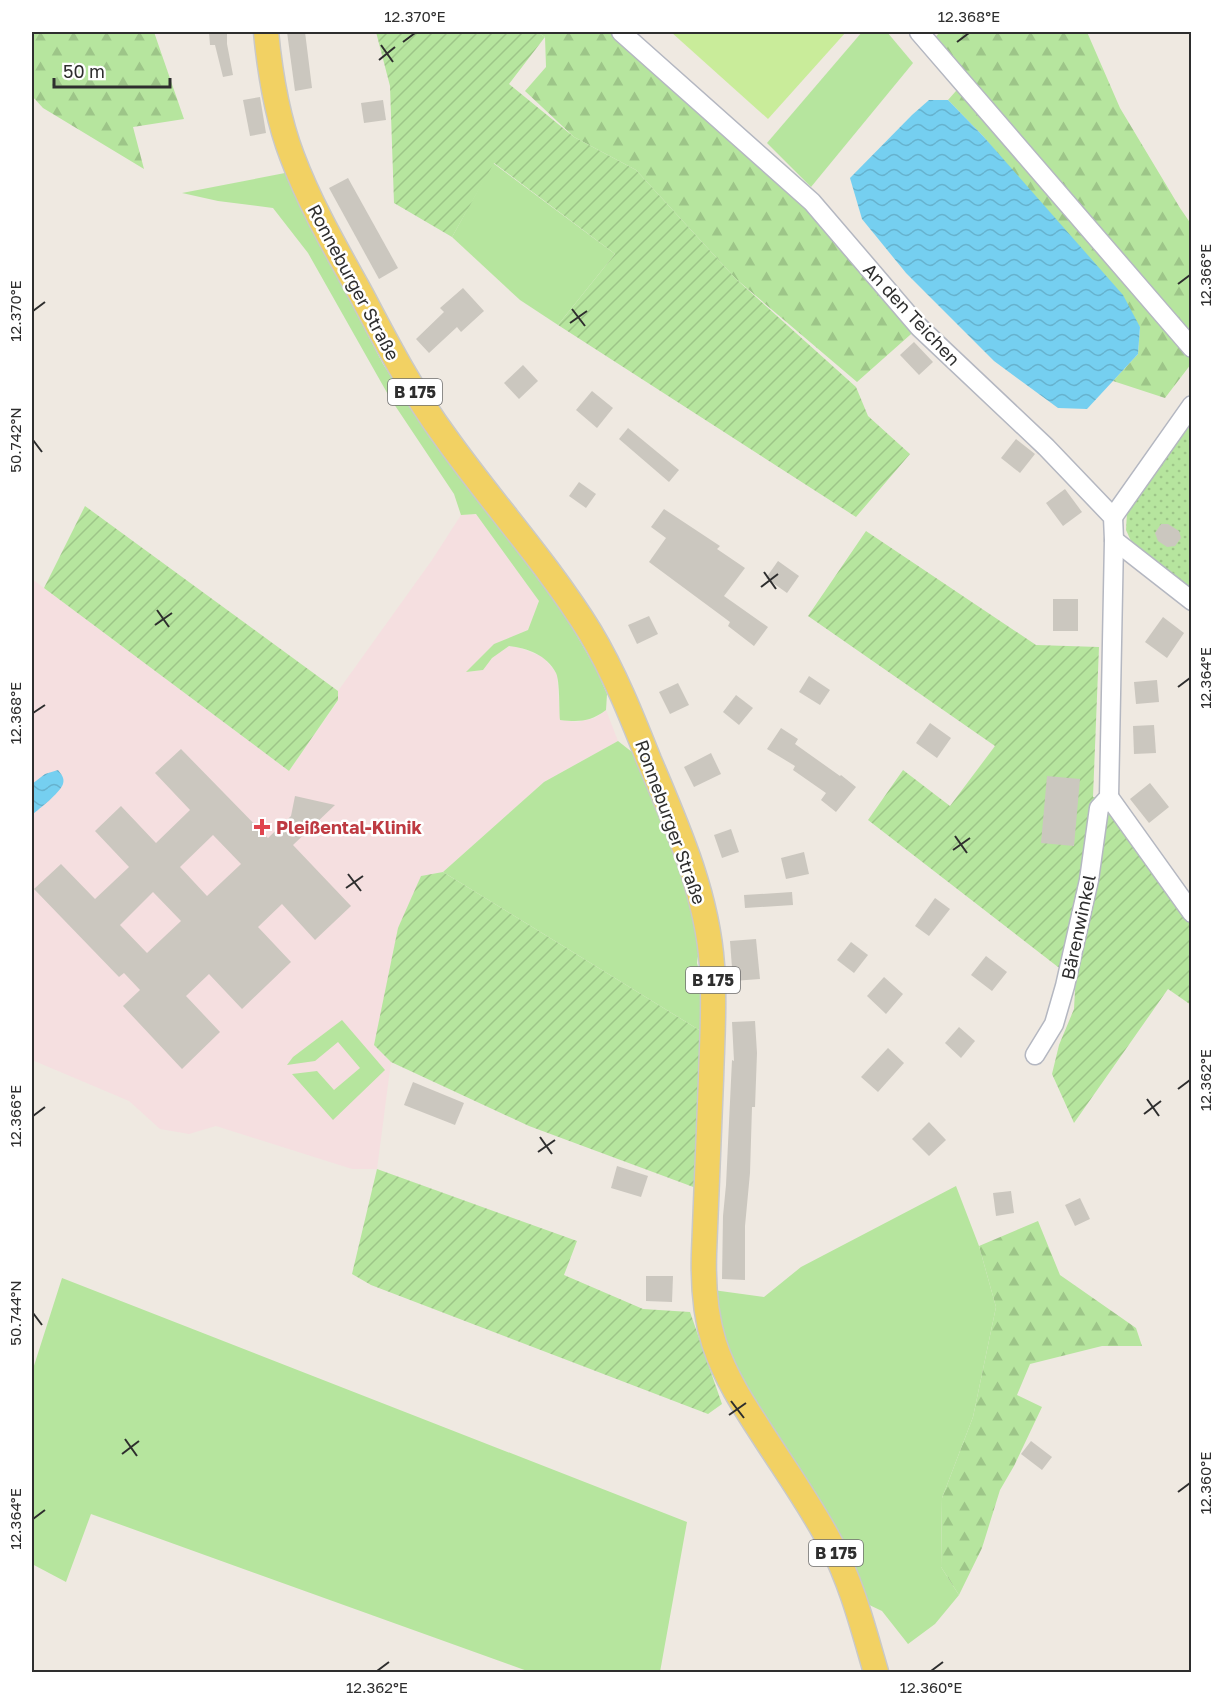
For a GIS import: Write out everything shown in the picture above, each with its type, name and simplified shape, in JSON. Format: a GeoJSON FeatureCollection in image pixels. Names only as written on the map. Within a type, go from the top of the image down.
{"type":"FeatureCollection","features":[{"type":"Feature","properties":{"kind":"main road","name":"Ronneburger Straße"},"geometry":{"type":"LineString","coordinates":[[266,32],[280,118],[290,153],[315,210],[389,348],[426,410],[554,579],[591,634],[633,720],[692,868],[708,934],[713,988],[703,1283],[706,1311],[722,1365],[732,1385],[815,1516],[836,1555],[857,1607],[876,1672]]}},
{"type":"Feature","properties":{"kind":"street","name":"An den Teichen"},"geometry":{"type":"LineString","coordinates":[[621,32],[812,202],[919,327],[1046,447],[1113,517]]}},
{"type":"Feature","properties":{"kind":"street"},"geometry":{"type":"LineString","coordinates":[[919,32],[1191,348]]}},
{"type":"Feature","properties":{"kind":"street"},"geometry":{"type":"LineString","coordinates":[[1191,405],[1113,517],[1114,540],[1191,601]]}},
{"type":"Feature","properties":{"kind":"street","name":"Bärenwinkel"},"geometry":{"type":"LineString","coordinates":[[1035,1055],[1053,1024],[1065,986],[1089,880],[1099,808],[1109,797],[1114,540]]}},
{"type":"Feature","properties":{"kind":"street"},"geometry":{"type":"LineString","coordinates":[[1109,797],[1191,913]]}},
{"type":"Feature","properties":{"kind":"shaded area","name":"Pleißental-Klinik"},"geometry":{"type":"Polygon","coordinates":[[[476,514],[539,601],[528,630],[494,644],[467,672],[483,670],[492,658],[509,646],[543,657],[557,674],[560,720],[577,722],[595,718],[606,710],[618,741],[544,782],[443,872],[421,876],[374,1045],[391,1062],[377,1169],[352,1169],[216,1126],[189,1134],[160,1129],[129,1101],[32,1060],[32,579],[289,771],[338,701],[338,691],[432,560],[461,515],[476,514]]]}},
{"type":"Feature","properties":{"kind":"green space"},"geometry":{"type":"Polygon","coordinates":[[[32,32],[154,32],[184,119],[133,127],[144,169],[43,108],[32,96],[32,32]]]}},
{"type":"Feature","properties":{"kind":"green space"},"geometry":{"type":"Polygon","coordinates":[[[376,32],[537,32],[545,37],[509,84],[574,137],[636,170],[736,279],[856,387],[868,416],[910,454],[856,517],[558,325],[615,254],[494,163],[452,237],[394,203],[390,86],[376,32]]]}},
{"type":"Feature","properties":{"kind":"green space"},"geometry":{"type":"Polygon","coordinates":[[[537,32],[621,32],[812,202],[919,327],[857,382],[736,279],[636,170],[574,137],[525,91],[546,67],[545,37],[537,32]]]}},
{"type":"Feature","properties":{"kind":"green space"},"geometry":{"type":"Polygon","coordinates":[[[671,32],[846,32],[768,119],[671,32]]]}},
{"type":"Feature","properties":{"kind":"green space"},"geometry":{"type":"Polygon","coordinates":[[[862,32],[887,32],[913,63],[811,187],[767,143],[862,32]]]}},
{"type":"Feature","properties":{"kind":"green space"},"geometry":{"type":"Polygon","coordinates":[[[940,32],[1087,32],[1120,108],[1191,224],[1191,364],[1165,398],[1113,381],[1138,354],[1140,327],[983,136],[948,100],[963,83],[929,44],[940,32]]]}},
{"type":"Feature","properties":{"kind":"green space"},"geometry":{"type":"Polygon","coordinates":[[[493,163],[615,254],[558,325],[520,300],[452,237],[493,163]]]}},
{"type":"Feature","properties":{"kind":"green space"},"geometry":{"type":"Polygon","coordinates":[[[285,173],[383,364],[430,438],[566,617],[595,667],[607,694],[606,710],[595,717],[573,721],[560,720],[556,673],[542,657],[523,649],[509,646],[492,658],[483,670],[466,672],[494,644],[528,630],[539,601],[476,514],[461,515],[454,494],[390,398],[308,253],[273,208],[218,201],[182,193],[285,173]]]}},
{"type":"Feature","properties":{"kind":"green space"},"geometry":{"type":"Polygon","coordinates":[[[1191,423],[1192,581],[1188,587],[1135,550],[1126,530],[1127,512],[1191,423]]]}},
{"type":"Feature","properties":{"kind":"green space"},"geometry":{"type":"Polygon","coordinates":[[[85,506],[338,691],[338,700],[289,771],[44,588],[85,506]]]}},
{"type":"Feature","properties":{"kind":"green space"},"geometry":{"type":"Polygon","coordinates":[[[866,531],[1036,645],[1099,647],[1093,797],[1104,799],[1191,923],[1191,1005],[1168,989],[1074,1123],[1052,1074],[1059,1045],[1074,1009],[1076,972],[1058,967],[868,820],[903,770],[950,806],[995,746],[808,616],[866,531]]]}},
{"type":"Feature","properties":{"kind":"green space"},"geometry":{"type":"Polygon","coordinates":[[[618,741],[637,756],[648,790],[657,803],[676,850],[700,942],[697,963],[704,987],[704,1033],[443,872],[544,782],[618,741]]]}},
{"type":"Feature","properties":{"kind":"green space"},"geometry":{"type":"Polygon","coordinates":[[[443,872],[704,1033],[696,1188],[529,1126],[391,1062],[374,1045],[398,928],[421,876],[443,872]]]}},
{"type":"Feature","properties":{"kind":"green space"},"geometry":{"type":"Polygon","coordinates":[[[342,1020],[385,1070],[333,1120],[292,1074],[317,1071],[334,1090],[360,1068],[338,1042],[315,1061],[287,1065],[293,1057],[342,1020]]]}},
{"type":"Feature","properties":{"kind":"green space"},"geometry":{"type":"Polygon","coordinates":[[[377,1169],[577,1241],[564,1275],[643,1309],[690,1312],[722,1404],[708,1414],[371,1285],[352,1274],[377,1169]]]}},
{"type":"Feature","properties":{"kind":"green space"},"geometry":{"type":"Polygon","coordinates":[[[956,1186],[979,1246],[996,1307],[973,1417],[942,1498],[941,1567],[959,1595],[935,1624],[908,1644],[882,1611],[863,1602],[735,1372],[720,1327],[713,1290],[764,1297],[801,1267],[956,1186]]]}},
{"type":"Feature","properties":{"kind":"green space"},"geometry":{"type":"Polygon","coordinates":[[[1038,1221],[1060,1275],[1136,1328],[1142,1346],[1102,1346],[1030,1364],[1017,1395],[1042,1407],[1000,1490],[982,1548],[959,1595],[941,1567],[942,1498],[973,1417],[996,1307],[979,1246],[1038,1221]]]}},
{"type":"Feature","properties":{"kind":"green space"},"geometry":{"type":"Polygon","coordinates":[[[62,1278],[687,1522],[660,1672],[530,1672],[91,1514],[66,1582],[32,1564],[32,1372],[62,1278]]]}},
{"type":"Feature","properties":{"kind":"water"},"geometry":{"type":"Polygon","coordinates":[[[929,100],[948,100],[983,136],[1123,295],[1140,327],[1138,354],[1087,409],[1058,408],[994,361],[906,273],[862,219],[850,178],[929,100]]]}},
{"type":"Feature","properties":{"kind":"water"},"geometry":{"type":"Polygon","coordinates":[[[58,770],[63,780],[61,788],[32,815],[32,784],[45,774],[58,770]]]}},
{"type":"Feature","properties":{"kind":"building"},"geometry":{"type":"Polygon","coordinates":[[[209,32],[227,32],[233,75],[223,77],[215,45],[210,45],[209,32]]]}},
{"type":"Feature","properties":{"kind":"building"},"geometry":{"type":"Polygon","coordinates":[[[287,32],[305,32],[312,88],[295,91],[287,32]]]}},
{"type":"Feature","properties":{"kind":"building"},"geometry":{"type":"Polygon","coordinates":[[[260,97],[266,133],[250,136],[243,100],[260,97]]]}},
{"type":"Feature","properties":{"kind":"building"},"geometry":{"type":"Polygon","coordinates":[[[383,100],[386,120],[364,123],[361,103],[383,100]]]}},
{"type":"Feature","properties":{"kind":"building"},"geometry":{"type":"Polygon","coordinates":[[[348,178],[398,268],[379,279],[329,188],[348,178]]]}},
{"type":"Feature","properties":{"kind":"building"},"geometry":{"type":"Polygon","coordinates":[[[463,288],[484,311],[461,332],[457,327],[429,353],[416,339],[444,312],[440,308],[463,288]]]}},
{"type":"Feature","properties":{"kind":"building"},"geometry":{"type":"Polygon","coordinates":[[[914,342],[933,362],[919,375],[900,355],[914,342]]]}},
{"type":"Feature","properties":{"kind":"building"},"geometry":{"type":"Polygon","coordinates":[[[523,365],[538,381],[519,399],[504,383],[523,365]]]}},
{"type":"Feature","properties":{"kind":"building"},"geometry":{"type":"Polygon","coordinates":[[[592,391],[613,408],[597,428],[576,410],[592,391]]]}},
{"type":"Feature","properties":{"kind":"building"},"geometry":{"type":"Polygon","coordinates":[[[628,428],[679,470],[669,482],[619,439],[628,428]]]}},
{"type":"Feature","properties":{"kind":"building"},"geometry":{"type":"Polygon","coordinates":[[[1016,439],[1035,454],[1020,473],[1001,458],[1016,439]]]}},
{"type":"Feature","properties":{"kind":"building"},"geometry":{"type":"Polygon","coordinates":[[[579,482],[596,494],[586,508],[569,496],[579,482]]]}},
{"type":"Feature","properties":{"kind":"building"},"geometry":{"type":"Polygon","coordinates":[[[1065,489],[1082,512],[1063,526],[1046,503],[1065,489]]]}},
{"type":"Feature","properties":{"kind":"building"},"geometry":{"type":"Polygon","coordinates":[[[664,509],[720,546],[717,549],[745,568],[724,596],[768,627],[754,646],[728,626],[730,622],[649,562],[666,538],[651,527],[664,509]]]}},
{"type":"Feature","properties":{"kind":"building"},"geometry":{"type":"Polygon","coordinates":[[[1161,524],[1168,524],[1179,531],[1181,538],[1175,546],[1167,547],[1158,541],[1155,533],[1161,524]]]}},
{"type":"Feature","properties":{"kind":"building"},"geometry":{"type":"Polygon","coordinates":[[[778,561],[799,576],[787,593],[766,578],[778,561]]]}},
{"type":"Feature","properties":{"kind":"building"},"geometry":{"type":"Polygon","coordinates":[[[1053,599],[1078,599],[1078,631],[1053,631],[1053,599]]]}},
{"type":"Feature","properties":{"kind":"building"},"geometry":{"type":"Polygon","coordinates":[[[649,616],[658,634],[637,644],[628,625],[649,616]]]}},
{"type":"Feature","properties":{"kind":"building"},"geometry":{"type":"Polygon","coordinates":[[[1163,617],[1184,633],[1167,658],[1145,642],[1163,617]]]}},
{"type":"Feature","properties":{"kind":"building"},"geometry":{"type":"Polygon","coordinates":[[[809,676],[830,690],[820,705],[799,692],[809,676]]]}},
{"type":"Feature","properties":{"kind":"building"},"geometry":{"type":"Polygon","coordinates":[[[1157,680],[1159,702],[1136,704],[1134,682],[1157,680]]]}},
{"type":"Feature","properties":{"kind":"building"},"geometry":{"type":"Polygon","coordinates":[[[678,683],[689,705],[670,714],[659,692],[678,683]]]}},
{"type":"Feature","properties":{"kind":"building"},"geometry":{"type":"Polygon","coordinates":[[[736,695],[753,708],[739,725],[723,712],[736,695]]]}},
{"type":"Feature","properties":{"kind":"building"},"geometry":{"type":"Polygon","coordinates":[[[930,723],[951,738],[937,758],[916,743],[930,723]]]}},
{"type":"Feature","properties":{"kind":"building"},"geometry":{"type":"Polygon","coordinates":[[[1154,725],[1156,753],[1134,754],[1133,726],[1154,725]]]}},
{"type":"Feature","properties":{"kind":"building"},"geometry":{"type":"Polygon","coordinates":[[[781,728],[798,739],[795,744],[856,787],[836,812],[821,800],[826,793],[793,770],[795,766],[767,749],[781,728]]]}},
{"type":"Feature","properties":{"kind":"building"},"geometry":{"type":"Polygon","coordinates":[[[181,749],[268,838],[291,816],[295,796],[335,805],[293,845],[351,906],[315,940],[282,904],[258,927],[291,962],[242,1009],[209,974],[186,996],[220,1032],[182,1069],[123,1006],[140,990],[124,973],[119,977],[34,889],[61,864],[95,899],[129,867],[95,831],[121,806],[156,843],[190,810],[155,773],[181,749]],[[213,835],[180,867],[207,896],[241,864],[213,835]],[[153,892],[120,925],[147,953],[181,921],[153,892]]]}},
{"type":"Feature","properties":{"kind":"building"},"geometry":{"type":"Polygon","coordinates":[[[711,753],[721,774],[694,787],[684,767],[711,753]]]}},
{"type":"Feature","properties":{"kind":"building"},"geometry":{"type":"Polygon","coordinates":[[[1047,776],[1080,779],[1074,846],[1041,843],[1047,776]]]}},
{"type":"Feature","properties":{"kind":"building"},"geometry":{"type":"Polygon","coordinates":[[[1150,783],[1169,807],[1149,823],[1130,799],[1150,783]]]}},
{"type":"Feature","properties":{"kind":"building"},"geometry":{"type":"Polygon","coordinates":[[[731,829],[739,852],[722,858],[714,835],[731,829]]]}},
{"type":"Feature","properties":{"kind":"building"},"geometry":{"type":"Polygon","coordinates":[[[804,852],[809,874],[786,879],[781,858],[804,852]]]}},
{"type":"Feature","properties":{"kind":"building"},"geometry":{"type":"Polygon","coordinates":[[[792,892],[793,905],[745,908],[744,895],[792,892]]]}},
{"type":"Feature","properties":{"kind":"building"},"geometry":{"type":"Polygon","coordinates":[[[935,898],[950,909],[929,936],[915,926],[935,898]]]}},
{"type":"Feature","properties":{"kind":"building"},"geometry":{"type":"Polygon","coordinates":[[[756,939],[760,979],[733,981],[730,941],[756,939]]]}},
{"type":"Feature","properties":{"kind":"building"},"geometry":{"type":"Polygon","coordinates":[[[851,942],[868,955],[854,973],[837,960],[851,942]]]}},
{"type":"Feature","properties":{"kind":"building"},"geometry":{"type":"Polygon","coordinates":[[[986,956],[1007,972],[992,991],[971,975],[986,956]]]}},
{"type":"Feature","properties":{"kind":"building"},"geometry":{"type":"Polygon","coordinates":[[[884,977],[903,994],[886,1014],[867,996],[884,977]]]}},
{"type":"Feature","properties":{"kind":"building"},"geometry":{"type":"Polygon","coordinates":[[[755,1021],[757,1053],[755,1107],[752,1107],[750,1173],[745,1226],[745,1280],[722,1279],[723,1216],[732,1060],[734,1061],[732,1022],[755,1021]]]}},
{"type":"Feature","properties":{"kind":"building"},"geometry":{"type":"Polygon","coordinates":[[[959,1027],[975,1041],[961,1058],[945,1043],[959,1027]]]}},
{"type":"Feature","properties":{"kind":"building"},"geometry":{"type":"Polygon","coordinates":[[[888,1048],[904,1063],[878,1092],[861,1077],[888,1048]]]}},
{"type":"Feature","properties":{"kind":"building"},"geometry":{"type":"Polygon","coordinates":[[[413,1082],[464,1103],[455,1125],[404,1105],[413,1082]]]}},
{"type":"Feature","properties":{"kind":"building"},"geometry":{"type":"Polygon","coordinates":[[[929,1122],[946,1140],[929,1156],[912,1139],[929,1122]]]}},
{"type":"Feature","properties":{"kind":"building"},"geometry":{"type":"Polygon","coordinates":[[[617,1166],[648,1176],[641,1197],[611,1188],[617,1166]]]}},
{"type":"Feature","properties":{"kind":"building"},"geometry":{"type":"Polygon","coordinates":[[[1011,1191],[1014,1213],[996,1216],[993,1193],[1011,1191]]]}},
{"type":"Feature","properties":{"kind":"building"},"geometry":{"type":"Polygon","coordinates":[[[1080,1198],[1090,1219],[1075,1226],[1065,1205],[1080,1198]]]}},
{"type":"Feature","properties":{"kind":"building"},"geometry":{"type":"Polygon","coordinates":[[[646,1276],[673,1276],[672,1302],[646,1301],[646,1276]]]}},
{"type":"Feature","properties":{"kind":"building"},"geometry":{"type":"Polygon","coordinates":[[[1031,1441],[1052,1457],[1042,1470],[1021,1454],[1031,1441]]]}},
{"type":"Feature","properties":{"kind":"place","name":"Pleißental-Klinik"},"geometry":{"type":"Point","coordinates":[262,827]}}]}
